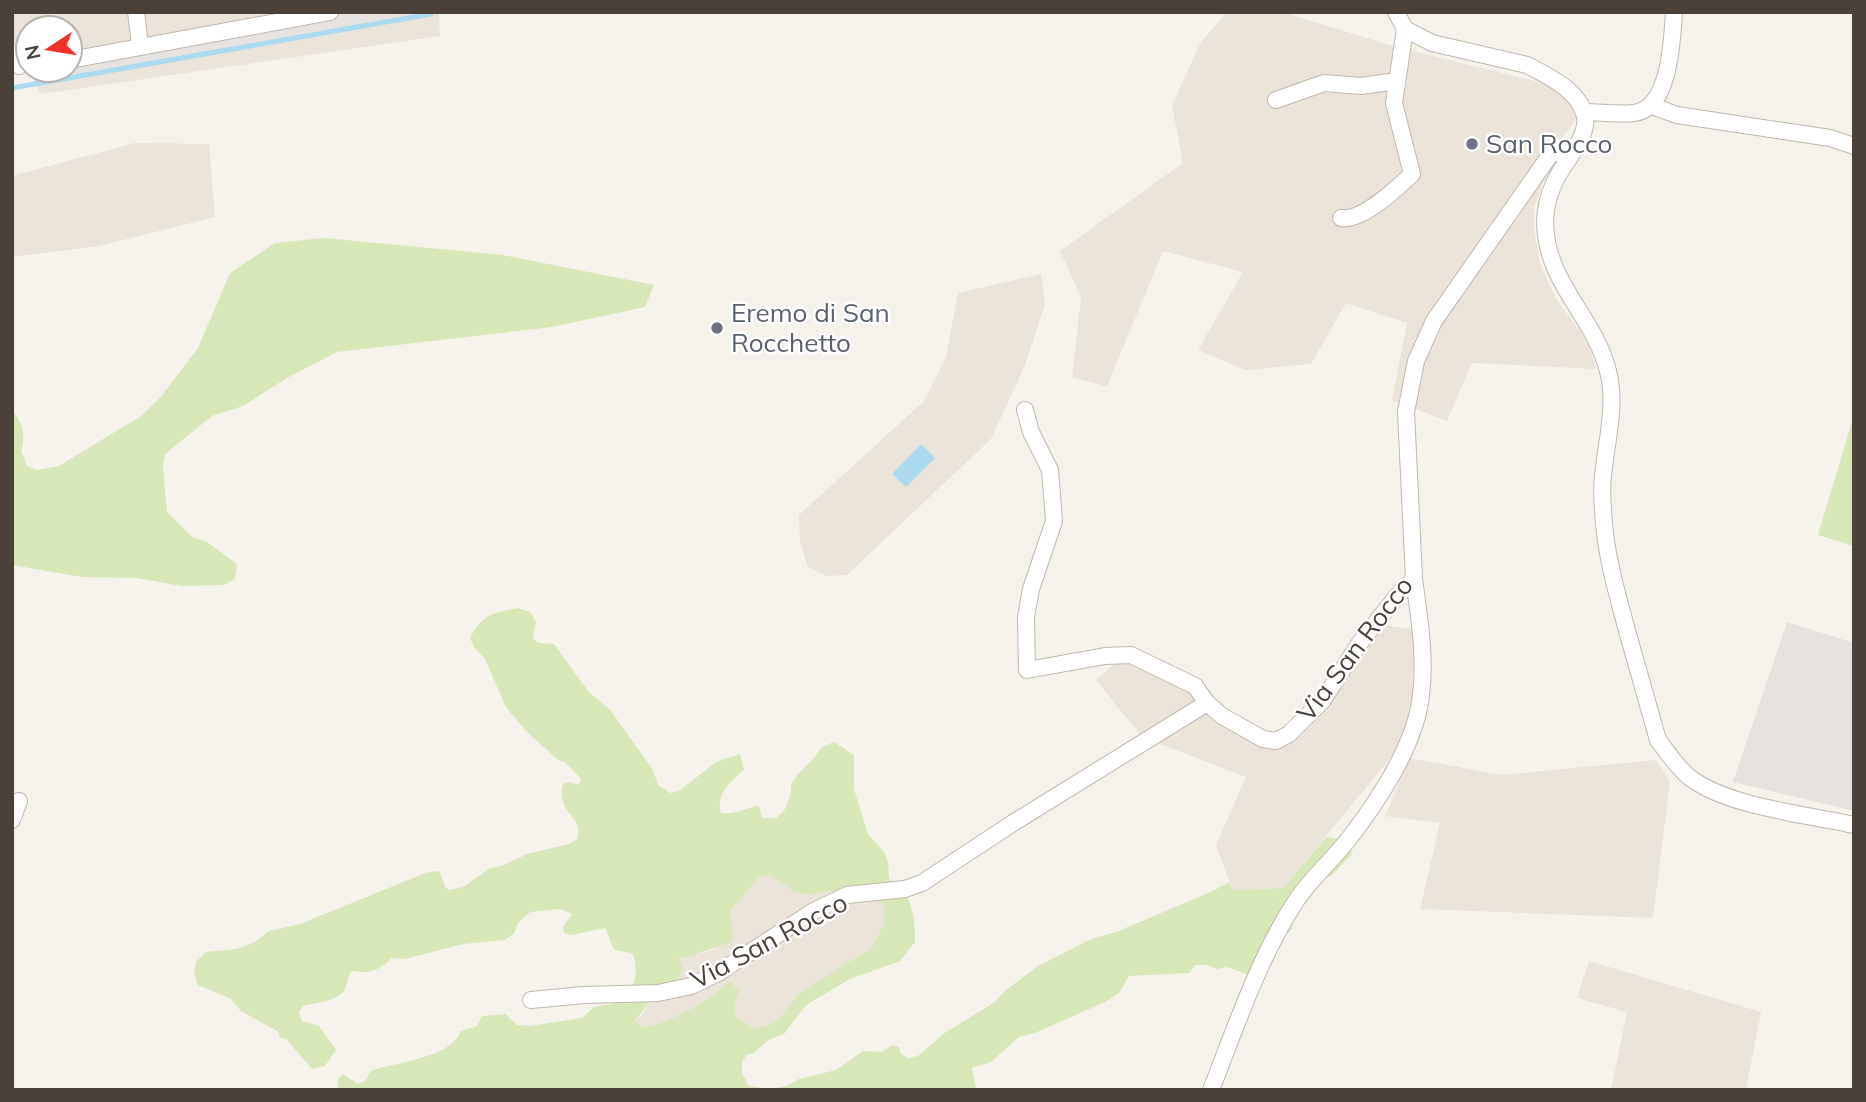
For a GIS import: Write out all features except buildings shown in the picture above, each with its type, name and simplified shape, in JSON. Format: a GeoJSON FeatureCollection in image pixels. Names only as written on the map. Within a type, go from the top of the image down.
{"type":"FeatureCollection","features":[{"type":"Feature","properties":{"kind":"street"},"geometry":{"type":"LineString","coordinates":[[136,12],[140,45]]}},
{"type":"Feature","properties":{"kind":"street"},"geometry":{"type":"LineString","coordinates":[[84,57],[330,12]]}},
{"type":"Feature","properties":{"kind":"street"},"geometry":{"type":"LineString","coordinates":[[1396,12],[1405,29],[1432,43],[1527,65],[1572,93],[1584,112],[1586,125],[1582,137],[1554,183],[1547,203],[1545,223],[1559,280],[1598,340],[1609,372],[1611,420],[1602,479],[1607,554],[1658,740],[1674,763],[1710,790],[1737,800],[1854,825]]}},
{"type":"Feature","properties":{"kind":"street"},"geometry":{"type":"LineString","coordinates":[[1584,112],[1636,113],[1652,106],[1661,93],[1667,69],[1674,12]]}},
{"type":"Feature","properties":{"kind":"street"},"geometry":{"type":"LineString","coordinates":[[1341,218],[1350,219],[1390,195],[1412,174],[1394,103],[1405,29]]}},
{"type":"Feature","properties":{"kind":"street"},"geometry":{"type":"LineString","coordinates":[[1276,100],[1324,83],[1361,86],[1396,81]]}},
{"type":"Feature","properties":{"kind":"street"},"geometry":{"type":"LineString","coordinates":[[1652,106],[1677,115],[1830,138],[1854,146]]}},
{"type":"Feature","properties":{"kind":"street","name":"Via San Rocco"},"geometry":{"type":"LineString","coordinates":[[1025,410],[1031,432],[1050,470],[1054,521],[1031,589],[1026,617],[1027,670],[1105,656],[1131,655],[1195,686],[1207,703],[1222,716],[1263,739],[1276,741],[1289,734],[1323,700],[1359,644],[1396,596],[1414,579],[1406,412],[1416,361],[1434,321],[1550,155],[1571,152]]}},
{"type":"Feature","properties":{"kind":"street"},"geometry":{"type":"LineString","coordinates":[[1211,1090],[1272,943],[1296,900],[1349,839],[1383,794],[1408,742],[1421,696],[1421,658],[1414,579]]}},
{"type":"Feature","properties":{"kind":"street","name":"Via San Rocco"},"geometry":{"type":"LineString","coordinates":[[531,1000],[658,993],[691,986],[718,973],[814,911],[846,895],[905,889],[922,883],[1013,823],[1207,703]]}},
{"type":"Feature","properties":{"kind":"street"},"geometry":{"type":"LineString","coordinates":[[12,820],[19,801]]}},
{"type":"Feature","properties":{"kind":"shaded area"},"geometry":{"type":"Polygon","coordinates":[[[12,12],[439,12],[440,36],[41,94],[36,84],[84,84],[84,14],[14,14],[14,43],[12,12]]]}},
{"type":"Feature","properties":{"kind":"shaded area"},"geometry":{"type":"Polygon","coordinates":[[[344,12],[397,12],[398,19],[84,73],[84,60],[344,12]]]}},
{"type":"Feature","properties":{"kind":"shaded area"},"geometry":{"type":"Polygon","coordinates":[[[1227,12],[1282,12],[1396,47],[1539,82],[1585,106],[1563,137],[1542,186],[1534,208],[1534,229],[1540,264],[1555,297],[1589,344],[1596,369],[1472,363],[1447,421],[1392,400],[1407,323],[1346,303],[1311,364],[1245,370],[1198,350],[1243,272],[1163,251],[1107,386],[1072,378],[1081,297],[1060,251],[1183,163],[1172,105],[1201,42],[1227,12]]]}},
{"type":"Feature","properties":{"kind":"shaded area"},"geometry":{"type":"Polygon","coordinates":[[[135,143],[209,144],[215,217],[99,246],[12,257],[12,176],[135,143]]]}},
{"type":"Feature","properties":{"kind":"shaded area"},"geometry":{"type":"Polygon","coordinates":[[[1041,274],[1045,304],[1025,365],[991,439],[847,575],[827,576],[808,567],[800,542],[799,515],[924,401],[946,357],[958,293],[1041,274]]]}},
{"type":"Feature","properties":{"kind":"shaded area"},"geometry":{"type":"Polygon","coordinates":[[[1787,622],[1854,643],[1854,811],[1733,782],[1787,622]]]}},
{"type":"Feature","properties":{"kind":"shaded area"},"geometry":{"type":"Polygon","coordinates":[[[1369,624],[1415,629],[1412,718],[1393,755],[1283,888],[1232,890],[1216,845],[1246,777],[1142,737],[1096,680],[1126,653],[1280,741],[1369,624]]]}},
{"type":"Feature","properties":{"kind":"shaded area"},"geometry":{"type":"Polygon","coordinates":[[[1409,758],[1502,775],[1656,760],[1670,781],[1653,918],[1420,909],[1440,823],[1385,816],[1409,758]]]}},
{"type":"Feature","properties":{"kind":"shaded area"},"geometry":{"type":"Polygon","coordinates":[[[768,875],[792,890],[808,895],[859,887],[882,902],[885,910],[883,926],[871,948],[801,992],[793,999],[784,1015],[768,1027],[754,1029],[734,1016],[730,981],[707,1002],[666,1023],[644,1028],[634,1021],[642,1015],[647,1004],[668,990],[679,960],[689,955],[711,951],[733,937],[729,911],[758,878],[768,875]]]}},
{"type":"Feature","properties":{"kind":"shaded area"},"geometry":{"type":"Polygon","coordinates":[[[1589,961],[1761,1012],[1746,1090],[1611,1090],[1627,1012],[1577,998],[1589,961]]]}},
{"type":"Feature","properties":{"kind":"green space"},"geometry":{"type":"Polygon","coordinates":[[[324,238],[503,255],[654,285],[645,307],[552,327],[337,352],[287,378],[243,406],[212,416],[165,454],[163,466],[167,512],[192,537],[207,542],[237,564],[235,579],[223,585],[182,586],[136,578],[82,577],[12,565],[12,411],[22,430],[21,451],[27,466],[37,470],[59,466],[141,416],[159,399],[198,348],[230,273],[275,243],[324,238]]]}},
{"type":"Feature","properties":{"kind":"green space"},"geometry":{"type":"Polygon","coordinates":[[[1854,415],[1854,546],[1818,535],[1854,415]]]}},
{"type":"Feature","properties":{"kind":"green space"},"geometry":{"type":"Polygon","coordinates":[[[518,608],[530,612],[536,622],[533,638],[538,643],[554,644],[588,691],[611,711],[653,770],[658,785],[670,793],[679,791],[716,762],[740,754],[744,770],[722,794],[721,813],[759,806],[762,818],[776,818],[784,811],[791,793],[791,784],[822,747],[834,742],[854,755],[854,789],[868,834],[884,852],[888,862],[889,879],[902,889],[911,905],[915,942],[900,961],[850,979],[806,1005],[784,1034],[768,1040],[754,1053],[746,1055],[742,1063],[742,1073],[749,1086],[770,1089],[786,1086],[799,1079],[836,1070],[863,1051],[882,1052],[893,1045],[899,1047],[901,1054],[908,1058],[918,1056],[943,1034],[995,1002],[1006,990],[1038,966],[1093,938],[1116,932],[1229,882],[1232,890],[1283,888],[1326,837],[1342,839],[1349,843],[1352,854],[1332,875],[1289,894],[1287,906],[1292,929],[1276,945],[1270,967],[1257,978],[1227,967],[1216,969],[1207,965],[1195,965],[1189,973],[1129,976],[1119,993],[1105,1002],[1035,1033],[1019,1037],[991,1062],[972,1068],[978,1090],[337,1090],[338,1079],[343,1074],[358,1084],[365,1081],[371,1071],[435,1053],[455,1040],[461,1031],[477,1026],[482,1016],[506,1014],[518,1025],[530,1026],[582,1018],[594,1007],[629,1001],[635,977],[634,958],[632,953],[614,950],[605,928],[572,935],[564,933],[563,927],[572,914],[561,909],[530,912],[518,923],[514,934],[504,940],[463,944],[405,959],[391,958],[373,970],[352,971],[343,992],[328,1001],[303,1006],[299,1012],[302,1021],[319,1026],[336,1050],[325,1066],[312,1069],[286,1039],[280,1038],[279,1032],[241,1011],[231,999],[198,985],[194,973],[196,962],[206,952],[237,949],[255,942],[269,931],[300,924],[428,872],[439,871],[446,888],[450,890],[463,887],[490,868],[502,866],[527,854],[569,844],[577,839],[577,825],[566,809],[562,794],[563,784],[569,782],[579,785],[581,779],[565,762],[558,760],[527,732],[506,707],[485,659],[470,638],[484,619],[495,613],[518,608]],[[768,875],[758,878],[730,911],[733,937],[730,943],[679,959],[683,969],[680,975],[647,1005],[634,1021],[644,1028],[668,1020],[701,1003],[730,981],[739,991],[735,1000],[735,1016],[754,1029],[765,1026],[778,1019],[801,992],[871,948],[883,926],[885,910],[882,903],[859,887],[808,895],[792,890],[768,875]]]}},
{"type":"Feature","properties":{"kind":"water"},"geometry":{"type":"Polygon","coordinates":[[[921,444],[935,458],[906,487],[892,474],[921,444]]]}},
{"type":"Feature","properties":{"kind":"waterway"},"geometry":{"type":"LineString","coordinates":[[12,88],[431,14]]}},
{"type":"Feature","properties":{"kind":"place","name":"San Rocco"},"geometry":{"type":"Point","coordinates":[1472,144]}},
{"type":"Feature","properties":{"kind":"place","name":"Eremo di San Rocchetto"},"geometry":{"type":"Point","coordinates":[717,328]}}]}
